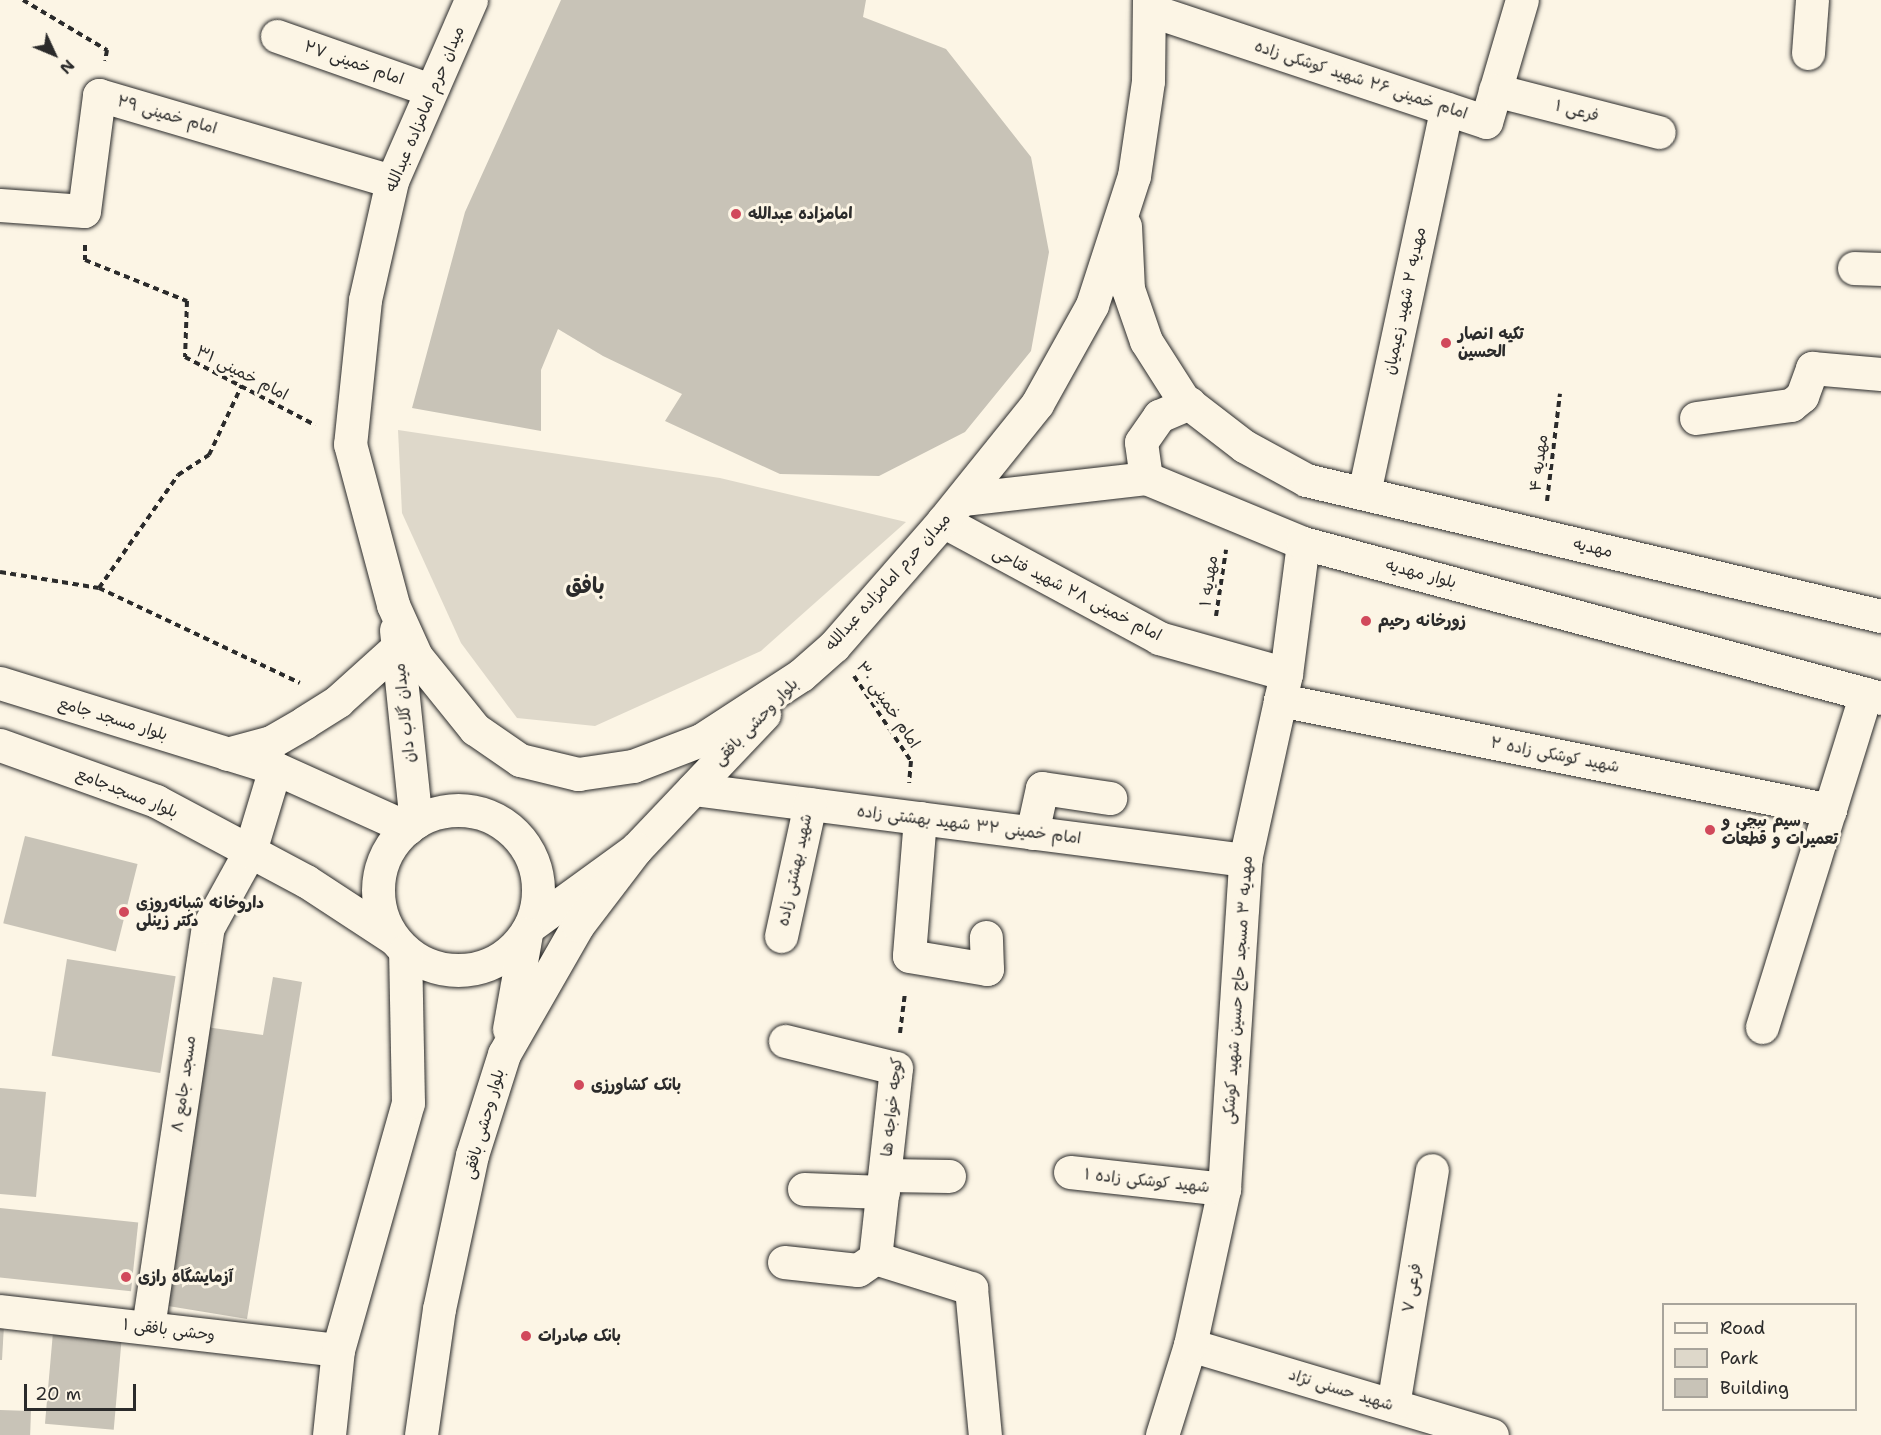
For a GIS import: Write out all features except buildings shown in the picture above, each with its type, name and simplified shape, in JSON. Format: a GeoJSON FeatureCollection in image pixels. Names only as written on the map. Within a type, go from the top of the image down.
{"type":"FeatureCollection","features":[{"type":"Feature","properties":{"kind":"main road","name":"میدان حرم امامزاده عبدالله"},"geometry":{"type":"LineString","coordinates":[[471,0],[392,181],[364,300],[350,444],[393,604],[416,656],[476,729],[520,760],[578,774],[633,766],[701,740],[801,675],[834,646],[953,510],[1037,404],[1092,304],[1134,176],[1148,81],[1150,5]]}},
{"type":"Feature","properties":{"kind":"main road","name":"امام خمینی ۲۶ شهید کوشکی زاده"},"geometry":{"type":"LineString","coordinates":[[1150,5],[1486,122],[1522,0]]}},
{"type":"Feature","properties":{"kind":"main road"},"geometry":{"type":"LineString","coordinates":[[1808,54],[1812,0]]}},
{"type":"Feature","properties":{"kind":"main road","name":"امام خمینی ۲۷"},"geometry":{"type":"LineString","coordinates":[[278,36],[430,90]]}},
{"type":"Feature","properties":{"kind":"main road","name":"فرعی ۱"},"geometry":{"type":"LineString","coordinates":[[1495,90],[1659,132]]}},
{"type":"Feature","properties":{"kind":"main road","name":"امام خمینی ۲۹"},"geometry":{"type":"LineString","coordinates":[[84,212],[99,95],[392,181]]}},
{"type":"Feature","properties":{"kind":"main road","name":"مهدیه ۲ شهید زعیمیان"},"geometry":{"type":"LineString","coordinates":[[1364,494],[1446,108]]}},
{"type":"Feature","properties":{"kind":"main road"},"geometry":{"type":"LineString","coordinates":[[0,205],[84,212]]}},
{"type":"Feature","properties":{"kind":"main road"},"geometry":{"type":"LineString","coordinates":[[1124,206],[1128,289],[1146,342],[1189,403],[1159,416],[1141,441],[1146,478]]}},
{"type":"Feature","properties":{"kind":"main road"},"geometry":{"type":"LineString","coordinates":[[1696,418],[1791,405],[1802,396],[1812,368],[1881,374]]}},
{"type":"Feature","properties":{"kind":"main road","name":"مهدیه"},"geometry":{"type":"LineString","coordinates":[[1189,403],[1244,446],[1306,480],[1881,616]]}},
{"type":"Feature","properties":{"kind":"main road","name":"بلوار مهدیه"},"geometry":{"type":"LineString","coordinates":[[953,510],[1146,478],[1303,543],[1873,696]]}},
{"type":"Feature","properties":{"kind":"main road","name":"امام خمینی ۲۸ شهید فتاحی"},"geometry":{"type":"LineString","coordinates":[[953,510],[1159,638],[1201,650],[1283,687]]}},
{"type":"Feature","properties":{"kind":"main road","name":"مهدیه ۳ مسجد حاج حسین شهید کوشکی"},"geometry":{"type":"LineString","coordinates":[[1162,1435],[1190,1345],[1224,1189],[1245,860],[1283,687],[1303,543]]}},
{"type":"Feature","properties":{"kind":"main road","name":"میدان گلاب دان"},"geometry":{"type":"LineString","coordinates":[[393,604],[412,825]]}},
{"type":"Feature","properties":{"kind":"main road"},"geometry":{"type":"LineString","coordinates":[[226,754],[272,742],[338,701],[398,647]]}},
{"type":"Feature","properties":{"kind":"main road","name":"بلوار وحشی بافقی"},"geometry":{"type":"LineString","coordinates":[[421,1435],[439,1309],[472,1155],[504,1054],[578,925],[636,849],[801,675]]}},
{"type":"Feature","properties":{"kind":"main road","name":"بلوار مسجد جامع"},"geometry":{"type":"LineString","coordinates":[[0,683],[275,768],[412,825]]}},
{"type":"Feature","properties":{"kind":"main road","name":"شهید کوشکی زاده ۲"},"geometry":{"type":"LineString","coordinates":[[1283,687],[1830,810]]}},
{"type":"Feature","properties":{"kind":"main road"},"geometry":{"type":"LineString","coordinates":[[1762,1027],[1830,810],[1873,696]]}},
{"type":"Feature","properties":{"kind":"main road","name":"بلوار مسجدجامع"},"geometry":{"type":"LineString","coordinates":[[0,745],[156,801],[306,881],[399,944]]}},
{"type":"Feature","properties":{"kind":"main road","name":"مسجد جامع ۸"},"geometry":{"type":"LineString","coordinates":[[148,1327],[208,927],[250,851],[275,768]]}},
{"type":"Feature","properties":{"kind":"main road"},"geometry":{"type":"LineString","coordinates":[[1032,833],[1042,788],[1110,798]]}},
{"type":"Feature","properties":{"kind":"main road","name":"امام خمینی ۳۲ شهید بهشتی زاده"},"geometry":{"type":"LineString","coordinates":[[693,789],[1245,860]]}},
{"type":"Feature","properties":{"kind":"main road","name":"شهید بهشتی زاده"},"geometry":{"type":"LineString","coordinates":[[781,936],[810,804]]}},
{"type":"Feature","properties":{"kind":"main road"},"geometry":{"type":"LineString","coordinates":[[504,1054],[528,930],[538,901],[537,875],[529,851],[512,831],[491,817],[466,810],[441,812],[412,825],[392,846],[381,868],[378,892],[382,916],[399,944],[437,967],[455,971],[482,967],[507,955],[528,930]]}},
{"type":"Feature","properties":{"kind":"main road"},"geometry":{"type":"LineString","coordinates":[[912,817],[909,956],[987,969],[986,937]]}},
{"type":"Feature","properties":{"kind":"main road","name":"بلوار وحشی بافقی"},"geometry":{"type":"LineString","coordinates":[[528,930],[636,849]]}},
{"type":"Feature","properties":{"kind":"main road"},"geometry":{"type":"LineString","coordinates":[[329,1435],[338,1350],[408,1103],[399,944]]}},
{"type":"Feature","properties":{"kind":"main road"},"geometry":{"type":"LineString","coordinates":[[784,1041],[896,1068]]}},
{"type":"Feature","properties":{"kind":"main road","name":"کوچه خواجه ها"},"geometry":{"type":"LineString","coordinates":[[875,1258],[896,1068]]}},
{"type":"Feature","properties":{"kind":"main road","name":"فرعی ۷"},"geometry":{"type":"LineString","coordinates":[[1393,1406],[1432,1170]]}},
{"type":"Feature","properties":{"kind":"main road","name":"شهید کوشکی زاده ۱"},"geometry":{"type":"LineString","coordinates":[[1070,1172],[1224,1189]]}},
{"type":"Feature","properties":{"kind":"main road"},"geometry":{"type":"LineString","coordinates":[[804,1189],[884,1184],[949,1176]]}},
{"type":"Feature","properties":{"kind":"main road"},"geometry":{"type":"LineString","coordinates":[[784,1262],[858,1270],[875,1258],[971,1288],[985,1435]]}},
{"type":"Feature","properties":{"kind":"main road","name":"وحشی بافقی ۱"},"geometry":{"type":"LineString","coordinates":[[0,1311],[338,1350]]}},
{"type":"Feature","properties":{"kind":"main road","name":"شهید حسنی نژاد"},"geometry":{"type":"LineString","coordinates":[[1190,1345],[1492,1435]]}},
{"type":"Feature","properties":{"kind":"path"},"geometry":{"type":"LineString","coordinates":[[23,0],[106,50],[99,95]]}},
{"type":"Feature","properties":{"kind":"path","name":"امام خمینی ۳۱"},"geometry":{"type":"LineString","coordinates":[[84,212],[85,260],[188,301],[185,357],[242,385],[350,444]]}},
{"type":"Feature","properties":{"kind":"path"},"geometry":{"type":"LineString","coordinates":[[99,588],[178,476],[209,454],[242,385]]}},
{"type":"Feature","properties":{"kind":"path","name":"مهدیه ۴"},"geometry":{"type":"LineString","coordinates":[[1542,536],[1560,394]]}},
{"type":"Feature","properties":{"kind":"path","name":"مهدیه ۱"},"geometry":{"type":"LineString","coordinates":[[1201,650],[1220,606],[1229,512]]}},
{"type":"Feature","properties":{"kind":"path"},"geometry":{"type":"LineString","coordinates":[[0,572],[99,588],[338,701]]}},
{"type":"Feature","properties":{"kind":"path","name":"امام خمینی ۳۰"},"geometry":{"type":"LineString","coordinates":[[834,646],[911,761],[912,817]]}},
{"type":"Feature","properties":{"kind":"path","name":"کوچه خواجه ها"},"geometry":{"type":"LineString","coordinates":[[896,1068],[909,956]]}},
{"type":"Feature","properties":{"kind":"green space"},"geometry":{"type":"Polygon","coordinates":[[[398,430],[720,478],[906,522],[761,651],[595,726],[517,718],[461,643],[402,513],[398,430]]]}},
{"type":"Feature","properties":{"kind":"place","name":"امامزاده عبدالله"},"geometry":{"type":"Point","coordinates":[736,214]}},
{"type":"Feature","properties":{"kind":"place","name":"تکیه انصار الحسین"},"geometry":{"type":"Point","coordinates":[1446,343]}},
{"type":"Feature","properties":{"kind":"place","name":"زورخانه رحیم"},"geometry":{"type":"Point","coordinates":[1366,621]}},
{"type":"Feature","properties":{"kind":"place","name":"سیم پیچی و تعمیرات و قطعات"},"geometry":{"type":"Point","coordinates":[1710,830]}},
{"type":"Feature","properties":{"kind":"place","name":"داروخانه شبانه‌روزی دکتر زینلی"},"geometry":{"type":"Point","coordinates":[124,912]}},
{"type":"Feature","properties":{"kind":"place","name":"بانک کشاورزی"},"geometry":{"type":"Point","coordinates":[579,1085]}},
{"type":"Feature","properties":{"kind":"place","name":"آزمایشگاه رازی"},"geometry":{"type":"Point","coordinates":[126,1277]}},
{"type":"Feature","properties":{"kind":"place","name":"بانک صادرات"},"geometry":{"type":"Point","coordinates":[526,1336]}},
{"type":"Feature","properties":{"kind":"district","name":"بافق"},"geometry":{"type":"Point","coordinates":[585,586]}}]}
